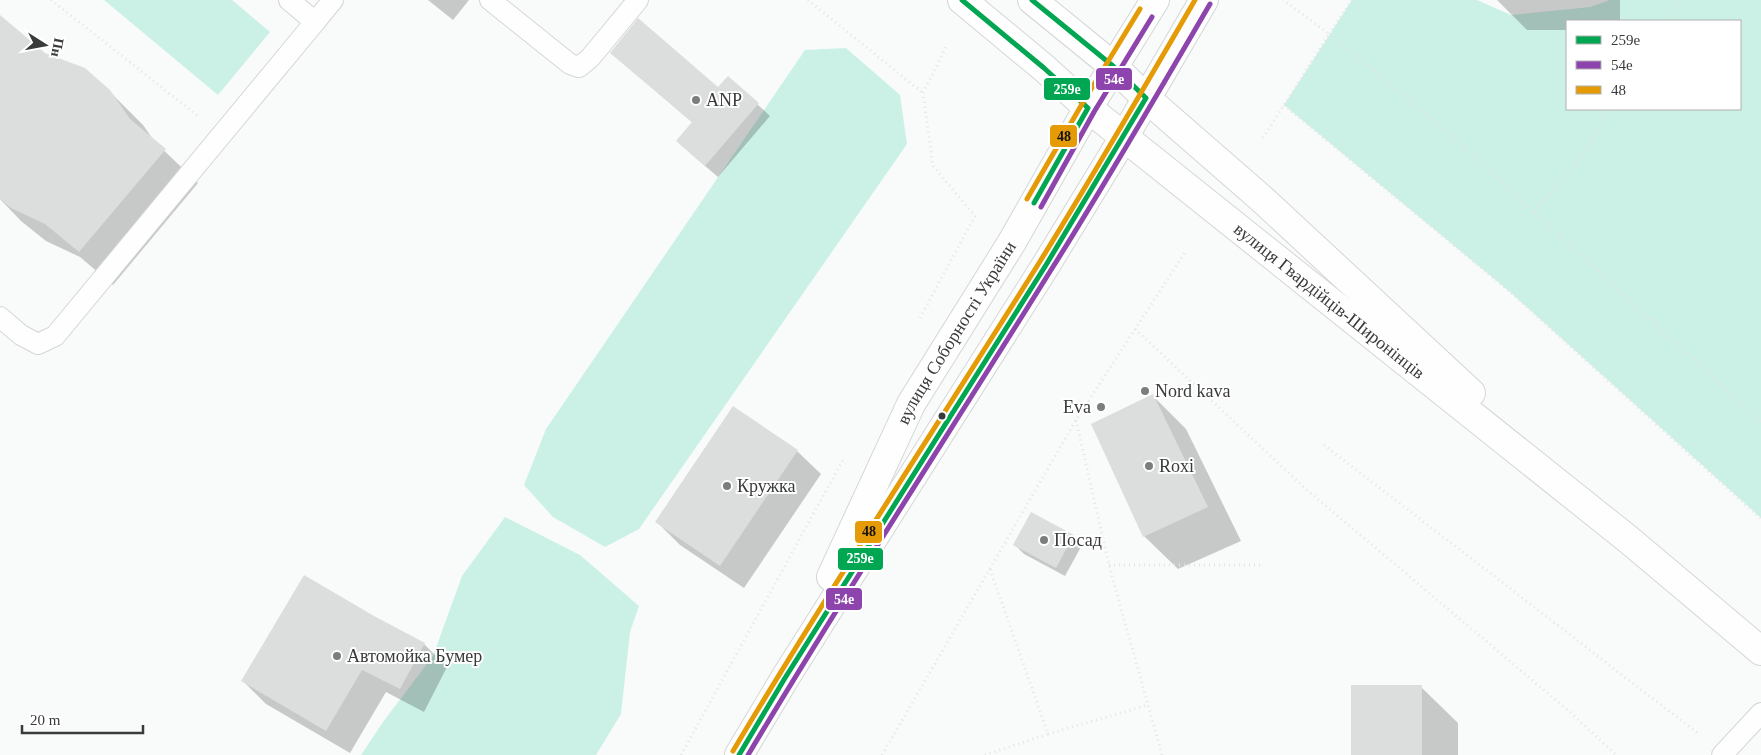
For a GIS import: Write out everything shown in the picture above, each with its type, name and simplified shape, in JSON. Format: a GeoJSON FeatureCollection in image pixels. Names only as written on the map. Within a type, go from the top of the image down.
{"type":"FeatureCollection","features":[{"type":"Feature","properties":{"kind":"main road","name":"вулиця Гвардійців-Широнінців"},"geometry":{"type":"LineString","coordinates":[[962,0],[1124,138],[1629,540],[1761,651]]}},
{"type":"Feature","properties":{"kind":"main road","name":"вулиця Гвардійців-Широнінців"},"geometry":{"type":"LineString","coordinates":[[1032,0],[1113,66],[1146,98],[1270,206],[1629,540]]}},
{"type":"Feature","properties":{"kind":"main road","name":"вулиця Соборності України"},"geometry":{"type":"LineString","coordinates":[[785,678],[911,404],[1012,242],[1088,108],[1155,0]]}},
{"type":"Feature","properties":{"kind":"main road","name":"вулиця Соборності України"},"geometry":{"type":"LineString","coordinates":[[739,755],[785,678],[1046,265],[1124,138],[1204,0]]}},
{"type":"Feature","properties":{"kind":"lane"},"geometry":{"type":"LineString","coordinates":[[289,0],[315,22]]}},
{"type":"Feature","properties":{"kind":"lane"},"geometry":{"type":"LineString","coordinates":[[0,318],[21,335],[38,344],[55,336],[333,0]]}},
{"type":"Feature","properties":{"kind":"lane"},"geometry":{"type":"LineString","coordinates":[[490,0],[570,64],[579,67],[590,58],[638,0]]}},
{"type":"Feature","properties":{"kind":"lane"},"geometry":{"type":"LineString","coordinates":[[1722,754],[1761,713]]}},
{"type":"Feature","properties":{"kind":"path"},"geometry":{"type":"LineString","coordinates":[[52,0],[221,135]]}},
{"type":"Feature","properties":{"kind":"path"},"geometry":{"type":"LineString","coordinates":[[808,0],[923,93]]}},
{"type":"Feature","properties":{"kind":"path"},"geometry":{"type":"LineString","coordinates":[[1283,0],[1329,34],[1447,132],[1761,422]]}},
{"type":"Feature","properties":{"kind":"path"},"geometry":{"type":"LineString","coordinates":[[1263,138],[1352,0]]}},
{"type":"Feature","properties":{"kind":"path"},"geometry":{"type":"LineString","coordinates":[[1666,20],[1679,0]]}},
{"type":"Feature","properties":{"kind":"path"},"geometry":{"type":"LineString","coordinates":[[919,320],[975,216],[933,166],[923,93],[947,45]]}},
{"type":"Feature","properties":{"kind":"path"},"geometry":{"type":"LineString","coordinates":[[1284,105],[1510,292],[1761,519]]}},
{"type":"Feature","properties":{"kind":"path"},"geometry":{"type":"LineString","coordinates":[[1534,212],[1572,168],[1609,110]]}},
{"type":"Feature","properties":{"kind":"path"},"geometry":{"type":"LineString","coordinates":[[882,755],[1076,420],[1186,250]]}},
{"type":"Feature","properties":{"kind":"path"},"geometry":{"type":"LineString","coordinates":[[1135,329],[1307,490],[1570,712],[1616,755]]}},
{"type":"Feature","properties":{"kind":"path"},"geometry":{"type":"LineString","coordinates":[[1076,420],[1109,565],[1162,755]]}},
{"type":"Feature","properties":{"kind":"path"},"geometry":{"type":"LineString","coordinates":[[1324,445],[1694,730],[1722,754]]}},
{"type":"Feature","properties":{"kind":"path"},"geometry":{"type":"LineString","coordinates":[[681,755],[848,451]]}},
{"type":"Feature","properties":{"kind":"path"},"geometry":{"type":"LineString","coordinates":[[1109,565],[1262,565]]}},
{"type":"Feature","properties":{"kind":"path"},"geometry":{"type":"LineString","coordinates":[[990,569],[1048,734]]}},
{"type":"Feature","properties":{"kind":"path"},"geometry":{"type":"LineString","coordinates":[[986,755],[1048,734],[1148,705]]}},
{"type":"Feature","properties":{"kind":"green space"},"geometry":{"type":"Polygon","coordinates":[[[104,0],[232,0],[270,32],[218,95],[104,0]]]}},
{"type":"Feature","properties":{"kind":"green space"},"geometry":{"type":"Polygon","coordinates":[[[1352,0],[1477,0],[1511,15],[1590,7],[1610,0],[1761,0],[1761,518],[1510,292],[1284,105],[1352,0]]]}},
{"type":"Feature","properties":{"kind":"green space"},"geometry":{"type":"Polygon","coordinates":[[[846,48],[900,95],[907,144],[639,529],[605,547],[553,517],[524,485],[546,429],[805,50],[846,48]]]}},
{"type":"Feature","properties":{"kind":"green space"},"geometry":{"type":"Polygon","coordinates":[[[505,517],[580,555],[639,606],[630,632],[621,714],[596,755],[361,755],[383,722],[433,656],[462,576],[505,517]]]}},
{"type":"Feature","properties":{"kind":"building"},"geometry":{"type":"Polygon","coordinates":[[[0,15],[45,53],[85,68],[110,90],[130,119],[166,149],[79,252],[45,224],[11,208],[0,199],[0,15]]]}},
{"type":"Feature","properties":{"kind":"building"},"geometry":{"type":"Polygon","coordinates":[[[638,18],[718,87],[728,76],[759,103],[705,166],[676,141],[692,122],[610,53],[638,18]]]}},
{"type":"Feature","properties":{"kind":"building","name":"Roxi"},"geometry":{"type":"Polygon","coordinates":[[[1153,394],[1208,507],[1143,537],[1091,424],[1153,394]]]}},
{"type":"Feature","properties":{"kind":"building","name":"Кружка"},"geometry":{"type":"Polygon","coordinates":[[[733,406],[798,450],[720,566],[655,522],[733,406]]]}},
{"type":"Feature","properties":{"kind":"building","name":"Посад"},"geometry":{"type":"Polygon","coordinates":[[[1031,512],[1074,535],[1056,568],[1013,545],[1031,512]]]}},
{"type":"Feature","properties":{"kind":"building","name":"Автомойка Бумер"},"geometry":{"type":"Polygon","coordinates":[[[304,575],[425,643],[400,689],[362,670],[326,731],[241,681],[304,575]]]}},
{"type":"Feature","properties":{"kind":"building"},"geometry":{"type":"Polygon","coordinates":[[[1351,685],[1422,685],[1422,755],[1351,755],[1351,685]]]}},
{"type":"Feature","properties":{"kind":"transit line","name":"259е"},"geometry":{"type":"LineString","coordinates":[[962,0],[1044,68],[1088,108],[1034,203]]}},
{"type":"Feature","properties":{"kind":"transit line","name":"259е"},"geometry":{"type":"LineString","coordinates":[[739,755],[785,678],[1046,265],[1146,98],[1113,66],[1032,0]]}},
{"type":"Feature","properties":{"kind":"transit line","name":"48"},"geometry":{"type":"LineString","coordinates":[[733,751],[846,567],[1059,230],[1195,0]]}},
{"type":"Feature","properties":{"kind":"transit line","name":"54е"},"geometry":{"type":"LineString","coordinates":[[748,755],[860,572],[1132,138],[1210,4]]}},
{"type":"Feature","properties":{"kind":"transit line","name":"48"},"geometry":{"type":"LineString","coordinates":[[1027,199],[1140,9]]}},
{"type":"Feature","properties":{"kind":"transit line","name":"54е"},"geometry":{"type":"LineString","coordinates":[[1041,207],[1094,112],[1152,17]]}},
{"type":"Feature","properties":{"kind":"place","name":"ANP"},"geometry":{"type":"Point","coordinates":[696,100]}},
{"type":"Feature","properties":{"kind":"place","name":"Nord kava"},"geometry":{"type":"Point","coordinates":[1145,391]}},
{"type":"Feature","properties":{"kind":"place","name":"Eva"},"geometry":{"type":"Point","coordinates":[1101,407]}},
{"type":"Feature","properties":{"kind":"place","name":"Roxi"},"geometry":{"type":"Point","coordinates":[1149,466]}},
{"type":"Feature","properties":{"kind":"place","name":"Кружка"},"geometry":{"type":"Point","coordinates":[727,486]}},
{"type":"Feature","properties":{"kind":"place","name":"Посад"},"geometry":{"type":"Point","coordinates":[1044,540]}},
{"type":"Feature","properties":{"kind":"place","name":"Автомойка Бумер"},"geometry":{"type":"Point","coordinates":[337,656]}}]}
